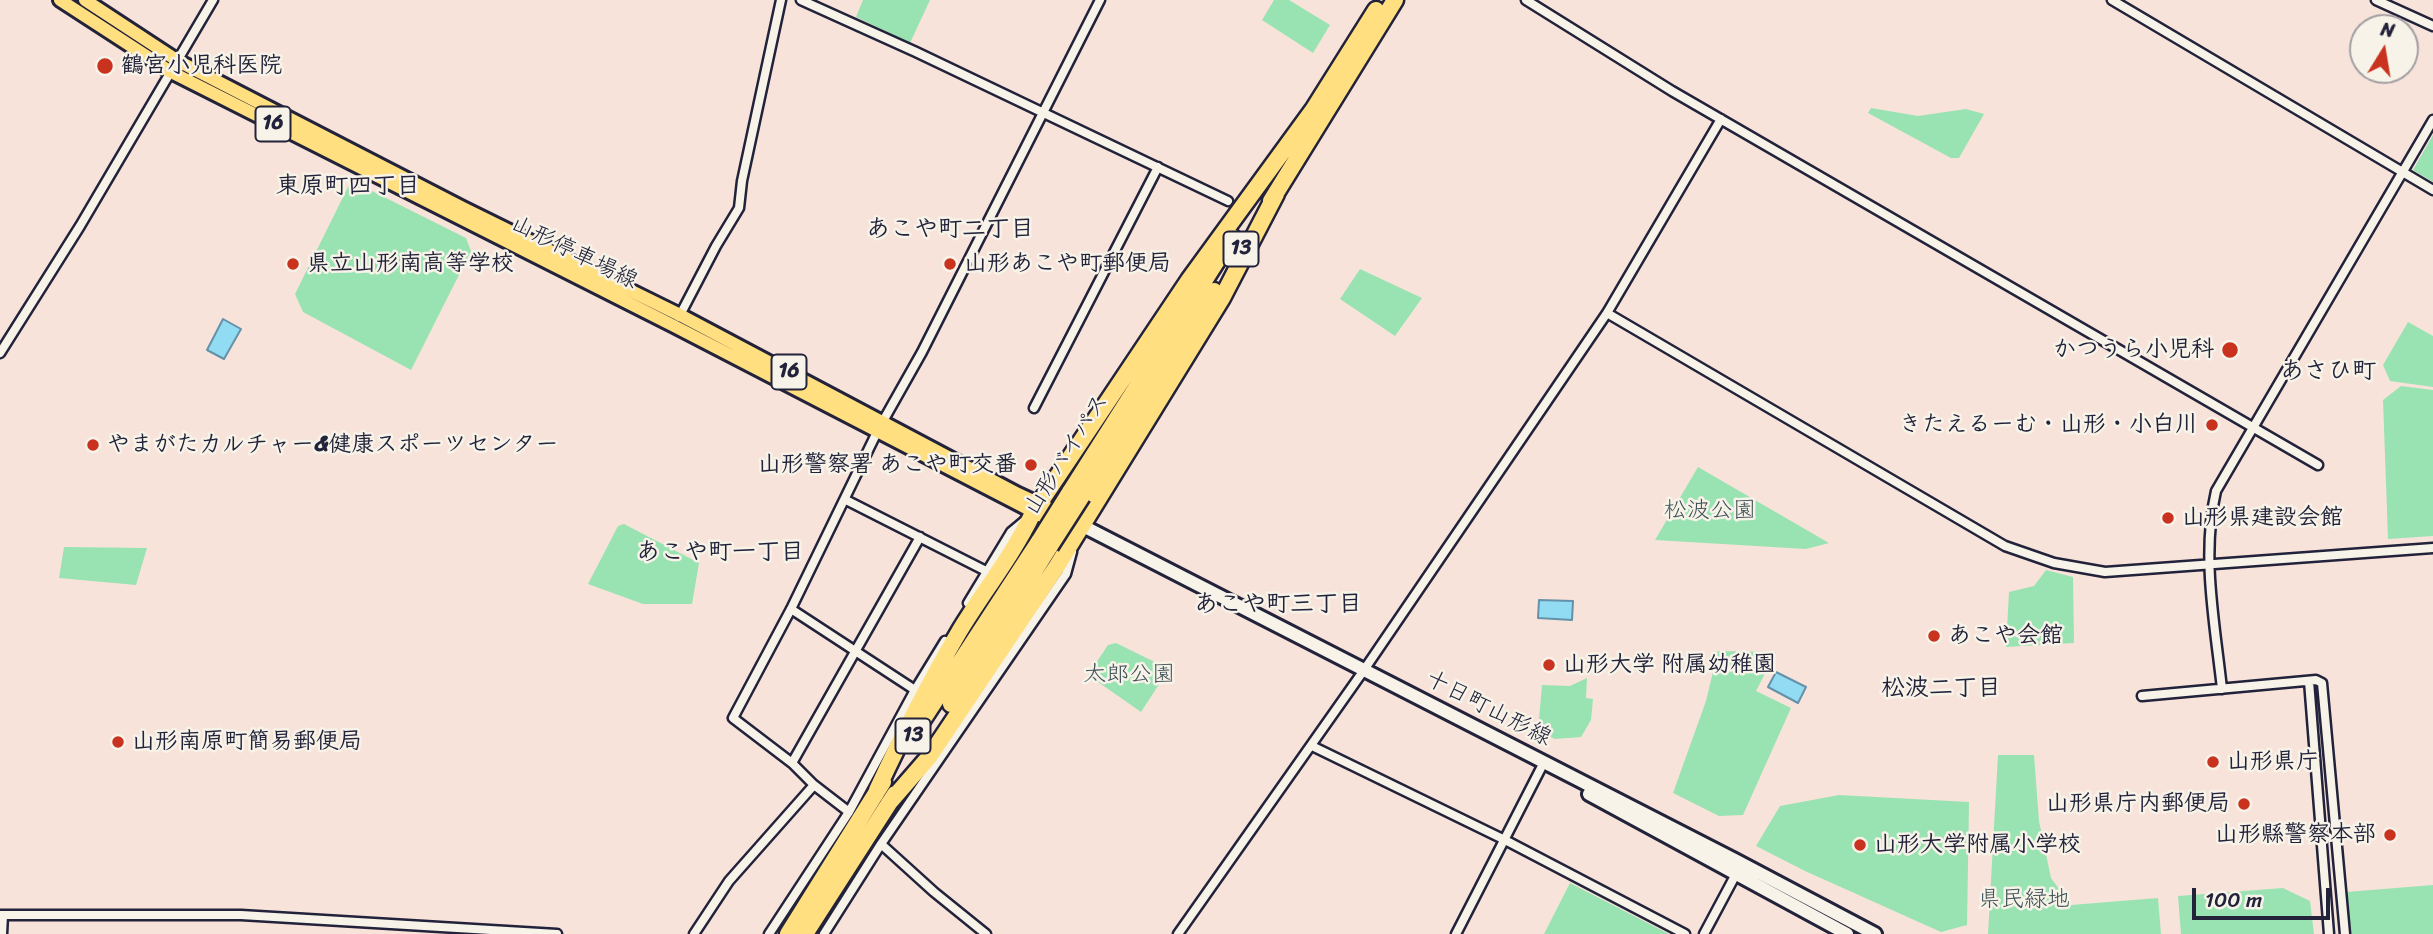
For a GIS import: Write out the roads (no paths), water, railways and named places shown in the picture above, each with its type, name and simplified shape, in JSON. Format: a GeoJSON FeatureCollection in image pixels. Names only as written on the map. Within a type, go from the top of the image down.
{"type":"FeatureCollection","features":[{"type":"Feature","properties":{"kind":"highway","name":"山形バイパス"},"geometry":{"type":"LineString","coordinates":[[805,934],[889,803],[1045,543],[1382,0]]}},
{"type":"Feature","properties":{"kind":"highway","name":"山形バイパス"},"geometry":{"type":"LineString","coordinates":[[1076,494],[1276,194],[1395,0]]}},
{"type":"Feature","properties":{"kind":"highway"},"geometry":{"type":"LineString","coordinates":[[877,790],[904,731],[960,631],[1022,536],[1037,508],[1189,280],[1313,110]]}},
{"type":"Feature","properties":{"kind":"highway"},"geometry":{"type":"LineString","coordinates":[[889,803],[929,757],[1057,566],[1222,298],[1276,194]]}},
{"type":"Feature","properties":{"kind":"highway","name":"山形バイパス"},"geometry":{"type":"LineString","coordinates":[[788,934],[877,790],[1045,543]]}},
{"type":"Feature","properties":{"kind":"main road","name":"山形停車場線"},"geometry":{"type":"LineString","coordinates":[[60,0],[174,67],[463,208],[1079,529]]}},
{"type":"Feature","properties":{"kind":"main road","name":"山形停車場線"},"geometry":{"type":"LineString","coordinates":[[85,0],[174,67]]}},
{"type":"Feature","properties":{"kind":"main road","name":"十日町山形線"},"geometry":{"type":"LineString","coordinates":[[1079,529],[1735,859],[1875,934]]}},
{"type":"Feature","properties":{"kind":"main road","name":"十日町山形線"},"geometry":{"type":"LineString","coordinates":[[1363,673],[1847,934]]}},
{"type":"Feature","properties":{"kind":"street"},"geometry":{"type":"LineString","coordinates":[[1,350],[80,226],[213,0]]}},
{"type":"Feature","properties":{"kind":"street"},"geometry":{"type":"LineString","coordinates":[[677,320],[739,208],[742,181],[782,0]]}},
{"type":"Feature","properties":{"kind":"street"},"geometry":{"type":"LineString","coordinates":[[801,0],[1228,201]]}},
{"type":"Feature","properties":{"kind":"street"},"geometry":{"type":"LineString","coordinates":[[849,812],[814,785],[792,763],[733,718],[1100,0]]}},
{"type":"Feature","properties":{"kind":"street"},"geometry":{"type":"LineString","coordinates":[[1526,0],[1721,119],[2318,465]]}},
{"type":"Feature","properties":{"kind":"street"},"geometry":{"type":"LineString","coordinates":[[2112,0],[2433,190]]}},
{"type":"Feature","properties":{"kind":"street"},"geometry":{"type":"LineString","coordinates":[[2376,0],[2433,26]]}},
{"type":"Feature","properties":{"kind":"street"},"geometry":{"type":"LineString","coordinates":[[1178,934],[1363,673],[1607,313],[1721,119]]}},
{"type":"Feature","properties":{"kind":"street"},"geometry":{"type":"LineString","coordinates":[[2222,689],[2209,565],[2210,515],[2216,491],[2433,120]]}},
{"type":"Feature","properties":{"kind":"street"},"geometry":{"type":"LineString","coordinates":[[1034,408],[1158,167]]}},
{"type":"Feature","properties":{"kind":"street"},"geometry":{"type":"LineString","coordinates":[[1607,313],[2005,546],[2054,563],[2105,572],[2433,548]]}},
{"type":"Feature","properties":{"kind":"street"},"geometry":{"type":"LineString","coordinates":[[846,499],[988,572]]}},
{"type":"Feature","properties":{"kind":"street"},"geometry":{"type":"LineString","coordinates":[[769,934],[849,812],[915,690],[1011,532],[1037,508]]}},
{"type":"Feature","properties":{"kind":"street"},"geometry":{"type":"LineString","coordinates":[[824,934],[881,844],[1066,574],[1079,529]]}},
{"type":"Feature","properties":{"kind":"street"},"geometry":{"type":"LineString","coordinates":[[792,763],[919,537]]}},
{"type":"Feature","properties":{"kind":"street"},"geometry":{"type":"LineString","coordinates":[[791,609],[915,690]]}},
{"type":"Feature","properties":{"kind":"street"},"geometry":{"type":"LineString","coordinates":[[2142,696],[2316,680],[2323,685],[2345,934]]}},
{"type":"Feature","properties":{"kind":"street"},"geometry":{"type":"LineString","coordinates":[[2309,681],[2329,934]]}},
{"type":"Feature","properties":{"kind":"street"},"geometry":{"type":"LineString","coordinates":[[1312,746],[1505,840],[1685,934]]}},
{"type":"Feature","properties":{"kind":"street"},"geometry":{"type":"LineString","coordinates":[[1456,934],[1541,768]]}},
{"type":"Feature","properties":{"kind":"street"},"geometry":{"type":"LineString","coordinates":[[694,934],[729,881],[814,785]]}},
{"type":"Feature","properties":{"kind":"street"},"geometry":{"type":"LineString","coordinates":[[881,844],[986,934]]}},
{"type":"Feature","properties":{"kind":"street"},"geometry":{"type":"LineString","coordinates":[[1704,934],[1735,874]]}},
{"type":"Feature","properties":{"kind":"street"},"geometry":{"type":"LineString","coordinates":[[2,934],[1,915],[241,915],[557,934]]}},
{"type":"Feature","properties":{"kind":"water"},"geometry":{"type":"Polygon","coordinates":[[[223,319],[241,329],[224,359],[207,350],[223,319]]]}},
{"type":"Feature","properties":{"kind":"water"},"geometry":{"type":"Polygon","coordinates":[[[1539,600],[1573,601],[1572,620],[1538,618],[1539,600]]]}},
{"type":"Feature","properties":{"kind":"water"},"geometry":{"type":"Polygon","coordinates":[[[1776,672],[1806,687],[1798,703],[1768,687],[1776,672]]]}},
{"type":"Feature","properties":{"kind":"place","name":"鶴宮小児科医院"},"geometry":{"type":"Point","coordinates":[105,66]}},
{"type":"Feature","properties":{"kind":"place","name":"県立山形南高等学校"},"geometry":{"type":"Point","coordinates":[293,264]}},
{"type":"Feature","properties":{"kind":"place","name":"山形あこや町郵便局"},"geometry":{"type":"Point","coordinates":[950,264]}},
{"type":"Feature","properties":{"kind":"place","name":"かつうら小児科"},"geometry":{"type":"Point","coordinates":[2230,350]}},
{"type":"Feature","properties":{"kind":"place","name":"きたえるーむ・山形・小白川"},"geometry":{"type":"Point","coordinates":[2212,425]}},
{"type":"Feature","properties":{"kind":"place","name":"やまがたカルチャー&健康スポーツセンター"},"geometry":{"type":"Point","coordinates":[93,445]}},
{"type":"Feature","properties":{"kind":"place","name":"山形警察署 あこや町交番"},"geometry":{"type":"Point","coordinates":[1031,465]}},
{"type":"Feature","properties":{"kind":"place","name":"山形県建設会館"},"geometry":{"type":"Point","coordinates":[2168,518]}},
{"type":"Feature","properties":{"kind":"place","name":"あこや会館"},"geometry":{"type":"Point","coordinates":[1934,636]}},
{"type":"Feature","properties":{"kind":"place","name":"山形大学 附属幼稚園"},"geometry":{"type":"Point","coordinates":[1549,665]}},
{"type":"Feature","properties":{"kind":"place","name":"山形南原町簡易郵便局"},"geometry":{"type":"Point","coordinates":[118,742]}},
{"type":"Feature","properties":{"kind":"place","name":"山形県庁"},"geometry":{"type":"Point","coordinates":[2213,762]}},
{"type":"Feature","properties":{"kind":"place","name":"山形県庁内郵便局"},"geometry":{"type":"Point","coordinates":[2244,804]}},
{"type":"Feature","properties":{"kind":"place","name":"山形縣警察本部"},"geometry":{"type":"Point","coordinates":[2390,835]}},
{"type":"Feature","properties":{"kind":"place","name":"山形大学附属小学校"},"geometry":{"type":"Point","coordinates":[1860,845]}},
{"type":"Feature","properties":{"kind":"district","name":"東原町四丁目"},"geometry":{"type":"Point","coordinates":[348,187]}},
{"type":"Feature","properties":{"kind":"district","name":"あこや町二丁目"},"geometry":{"type":"Point","coordinates":[950,230]}},
{"type":"Feature","properties":{"kind":"district","name":"あさひ町"},"geometry":{"type":"Point","coordinates":[2328,372]}},
{"type":"Feature","properties":{"kind":"district","name":"あこや町一丁目"},"geometry":{"type":"Point","coordinates":[720,553]}},
{"type":"Feature","properties":{"kind":"district","name":"あこや町三丁目"},"geometry":{"type":"Point","coordinates":[1278,605]}},
{"type":"Feature","properties":{"kind":"district","name":"松波二丁目"},"geometry":{"type":"Point","coordinates":[1941,689]}},
{"type":"Feature","properties":{"kind":"park label","name":"松波公園"},"geometry":{"type":"Point","coordinates":[1710,511]}},
{"type":"Feature","properties":{"kind":"park label","name":"太郎公園"},"geometry":{"type":"Point","coordinates":[1129,675]}},
{"type":"Feature","properties":{"kind":"park label","name":"県民緑地"},"geometry":{"type":"Point","coordinates":[2024,900]}}]}
